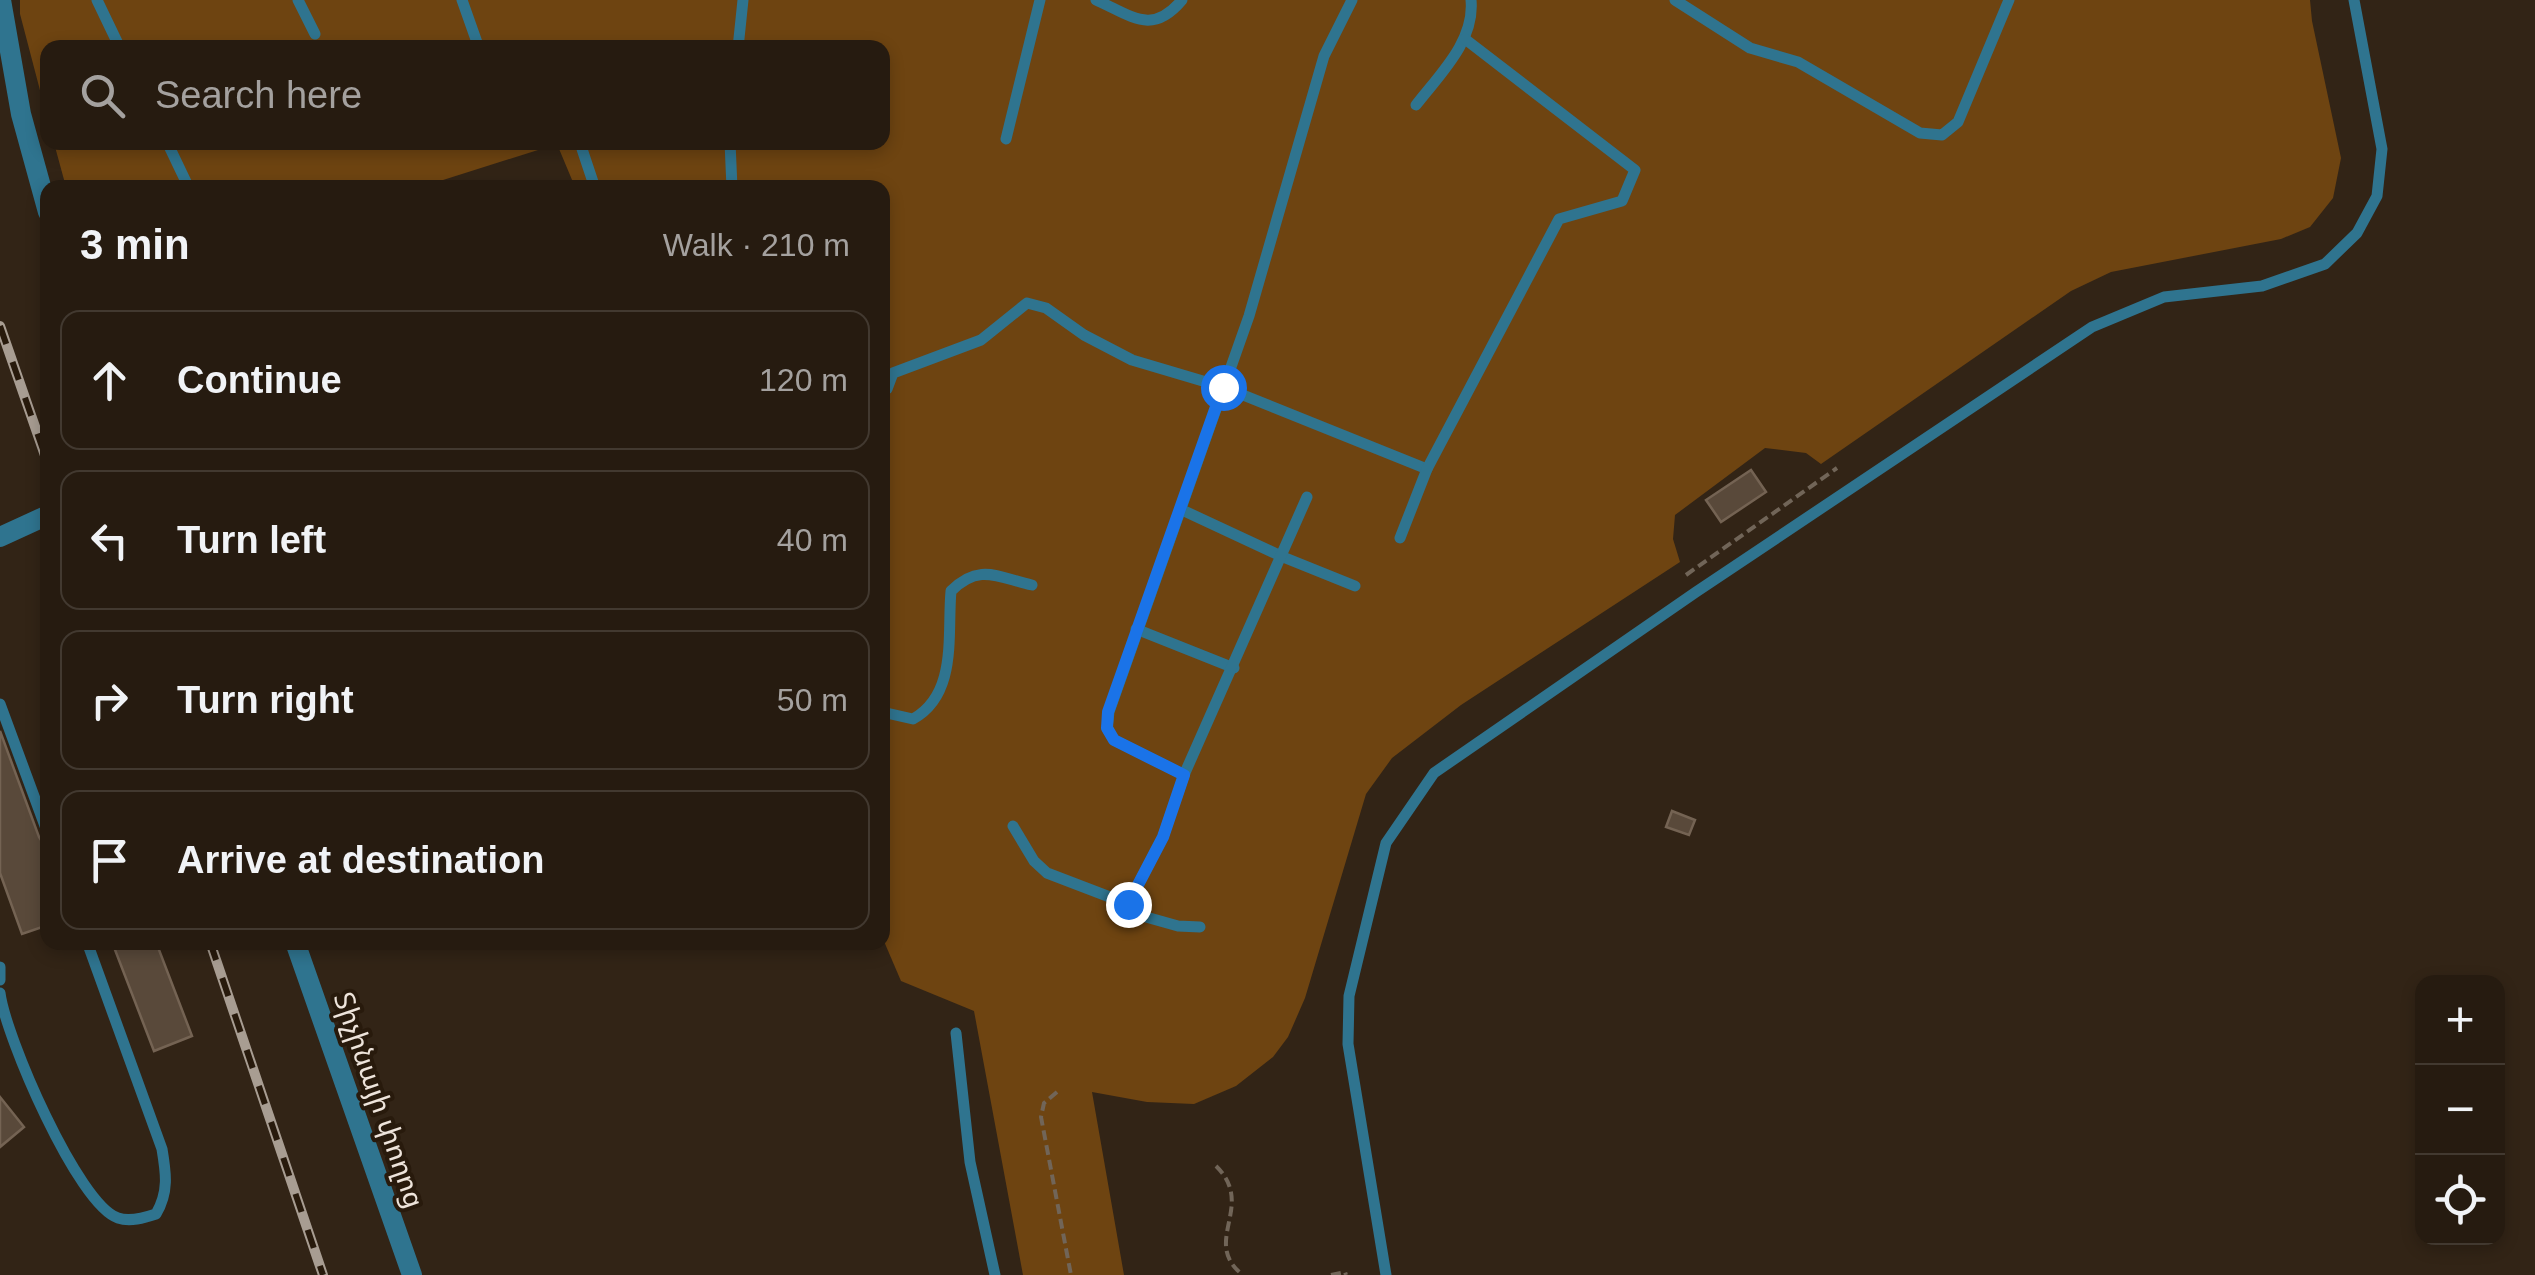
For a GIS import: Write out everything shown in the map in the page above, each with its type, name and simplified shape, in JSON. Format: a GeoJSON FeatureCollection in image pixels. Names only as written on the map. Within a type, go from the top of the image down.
{"type":"FeatureCollection","features":[{"type":"Feature","properties":{"kind":"street"},"geometry":{"type":"LineString","coordinates":[[1,0],[22,114],[40,182]]}},
{"type":"Feature","properties":{"kind":"street"},"geometry":{"type":"LineString","coordinates":[[0,537],[40,519]]}},
{"type":"Feature","properties":{"kind":"street","name":"Տիչինայի փողոց"},"geometry":{"type":"LineString","coordinates":[[298,950],[412,1275]]}},
{"type":"Feature","properties":{"kind":"lane"},"geometry":{"type":"LineString","coordinates":[[97,0],[116,40]]}},
{"type":"Feature","properties":{"kind":"lane"},"geometry":{"type":"LineString","coordinates":[[298,0],[315,34]]}},
{"type":"Feature","properties":{"kind":"lane"},"geometry":{"type":"LineString","coordinates":[[462,0],[476,40]]}},
{"type":"Feature","properties":{"kind":"lane"},"geometry":{"type":"LineString","coordinates":[[739,40],[743,0]]}},
{"type":"Feature","properties":{"kind":"lane"},"geometry":{"type":"LineString","coordinates":[[1006,139],[1040,0]]}},
{"type":"Feature","properties":{"kind":"lane"},"geometry":{"type":"LineString","coordinates":[[1096,0],[1148,22],[1168,17],[1182,0]]}},
{"type":"Feature","properties":{"kind":"lane"},"geometry":{"type":"LineString","coordinates":[[1184,775],[1114,740],[1107,728],[1108,712],[1248,316],[1324,56],[1352,0]]}},
{"type":"Feature","properties":{"kind":"lane"},"geometry":{"type":"LineString","coordinates":[[1416,105],[1465,39],[1471,0]]}},
{"type":"Feature","properties":{"kind":"lane"},"geometry":{"type":"LineString","coordinates":[[1675,0],[1750,48],[1798,62],[1920,133],[1942,135],[1958,122],[2009,0]]}},
{"type":"Feature","properties":{"kind":"lane"},"geometry":{"type":"LineString","coordinates":[[1386,1275],[1348,1044],[1349,996],[1386,844],[1434,773],[1696,592],[2092,328],[2164,296],[2262,286],[2324,264],[2356,233],[2377,196],[2382,149],[2354,0]]}},
{"type":"Feature","properties":{"kind":"lane"},"geometry":{"type":"LineString","coordinates":[[1400,538],[1427,468],[1560,219],[1622,201],[1636,170],[1465,39]]}},
{"type":"Feature","properties":{"kind":"lane"},"geometry":{"type":"LineString","coordinates":[[171,150],[186,180]]}},
{"type":"Feature","properties":{"kind":"lane"},"geometry":{"type":"LineString","coordinates":[[582,150],[592,180]]}},
{"type":"Feature","properties":{"kind":"lane"},"geometry":{"type":"LineString","coordinates":[[730,150],[732,180]]}},
{"type":"Feature","properties":{"kind":"lane"},"geometry":{"type":"LineString","coordinates":[[890,380],[893,373],[981,340],[1027,303],[1046,308],[1084,335],[1132,360],[1223,387],[1427,468]]}},
{"type":"Feature","properties":{"kind":"lane"},"geometry":{"type":"LineString","coordinates":[[1128,904],[1163,837],[1184,775],[1308,497]]}},
{"type":"Feature","properties":{"kind":"lane"},"geometry":{"type":"LineString","coordinates":[[1180,509],[1355,586]]}},
{"type":"Feature","properties":{"kind":"lane"},"geometry":{"type":"LineString","coordinates":[[890,714],[913,719],[936,701],[952,644],[952,591],[964,578],[978,572],[1032,585]]}},
{"type":"Feature","properties":{"kind":"lane"},"geometry":{"type":"LineString","coordinates":[[1136,629],[1234,668]]}},
{"type":"Feature","properties":{"kind":"lane"},"geometry":{"type":"LineString","coordinates":[[0,704],[40,812]]}},
{"type":"Feature","properties":{"kind":"lane"},"geometry":{"type":"LineString","coordinates":[[1013,826],[1034,861],[1047,873],[1128,904],[1146,918],[1200,927]]}},
{"type":"Feature","properties":{"kind":"lane"},"geometry":{"type":"LineString","coordinates":[[0,994],[30,1080],[70,1165],[98,1204],[118,1218],[140,1219],[156,1214],[164,1201],[167,1177],[162,1148],[90,950]]}},
{"type":"Feature","properties":{"kind":"lane"},"geometry":{"type":"LineString","coordinates":[[0,967],[0,980]]}},
{"type":"Feature","properties":{"kind":"lane"},"geometry":{"type":"LineString","coordinates":[[956,1033],[970,1162],[995,1275]]}},
{"type":"Feature","properties":{"kind":"path"},"geometry":{"type":"LineString","coordinates":[[1686,575],[1837,468]]}},
{"type":"Feature","properties":{"kind":"path"},"geometry":{"type":"LineString","coordinates":[[1057,1092],[1044,1103],[1041,1117],[1071,1275]]}},
{"type":"Feature","properties":{"kind":"path"},"geometry":{"type":"LineString","coordinates":[[1216,1166],[1227,1176],[1234,1192],[1226,1243],[1228,1260],[1243,1275]]}},
{"type":"Feature","properties":{"kind":"path"},"geometry":{"type":"LineString","coordinates":[[1331,1275],[1346,1275]]}},
{"type":"Feature","properties":{"kind":"shaded area"},"geometry":{"type":"Polygon","coordinates":[[[20,0],[2310,0],[2341,158],[2333,198],[2310,227],[2281,239],[2111,272],[2071,291],[1821,464],[1806,453],[1765,448],[1675,515],[1673,539],[1680,562],[1461,705],[1392,758],[1366,794],[1305,998],[1288,1037],[1273,1057],[1236,1086],[1194,1104],[1147,1102],[1092,1092],[1124,1275],[1023,1275],[974,1011],[901,981],[888,950],[890,180],[572,180],[560,150],[890,150],[890,40],[40,40],[40,90],[20,14],[20,0]]]}},
{"type":"Feature","properties":{"kind":"shaded area"},"geometry":{"type":"Polygon","coordinates":[[[56,150],[538,150],[443,180],[64,180],[56,150]]]}},
{"type":"Feature","properties":{"kind":"building"},"geometry":{"type":"Polygon","coordinates":[[[1751,470],[1766,492],[1721,522],[1706,500],[1751,470]]]}},
{"type":"Feature","properties":{"kind":"building"},"geometry":{"type":"Polygon","coordinates":[[[0,731],[40,839],[40,928],[22,934],[0,873],[0,731]]]}},
{"type":"Feature","properties":{"kind":"building"},"geometry":{"type":"Polygon","coordinates":[[[1672,811],[1695,820],[1689,835],[1666,827],[1672,811]]]}},
{"type":"Feature","properties":{"kind":"building"},"geometry":{"type":"Polygon","coordinates":[[[115,950],[159,950],[192,1036],[154,1051],[115,950]]]}},
{"type":"Feature","properties":{"kind":"building"},"geometry":{"type":"Polygon","coordinates":[[[0,1097],[24,1127],[0,1147],[0,1097]]]}},
{"type":"Feature","properties":{"kind":"railway"},"geometry":{"type":"LineString","coordinates":[[0,326],[40,441]]}},
{"type":"Feature","properties":{"kind":"railway"},"geometry":{"type":"LineString","coordinates":[[213,950],[323,1275]]}},
{"type":"Feature","properties":{"kind":"route"},"geometry":{"type":"LineString","coordinates":[[1128,904],[1163,837],[1184,775],[1114,740],[1107,728],[1108,712],[1223,387]]}}]}
